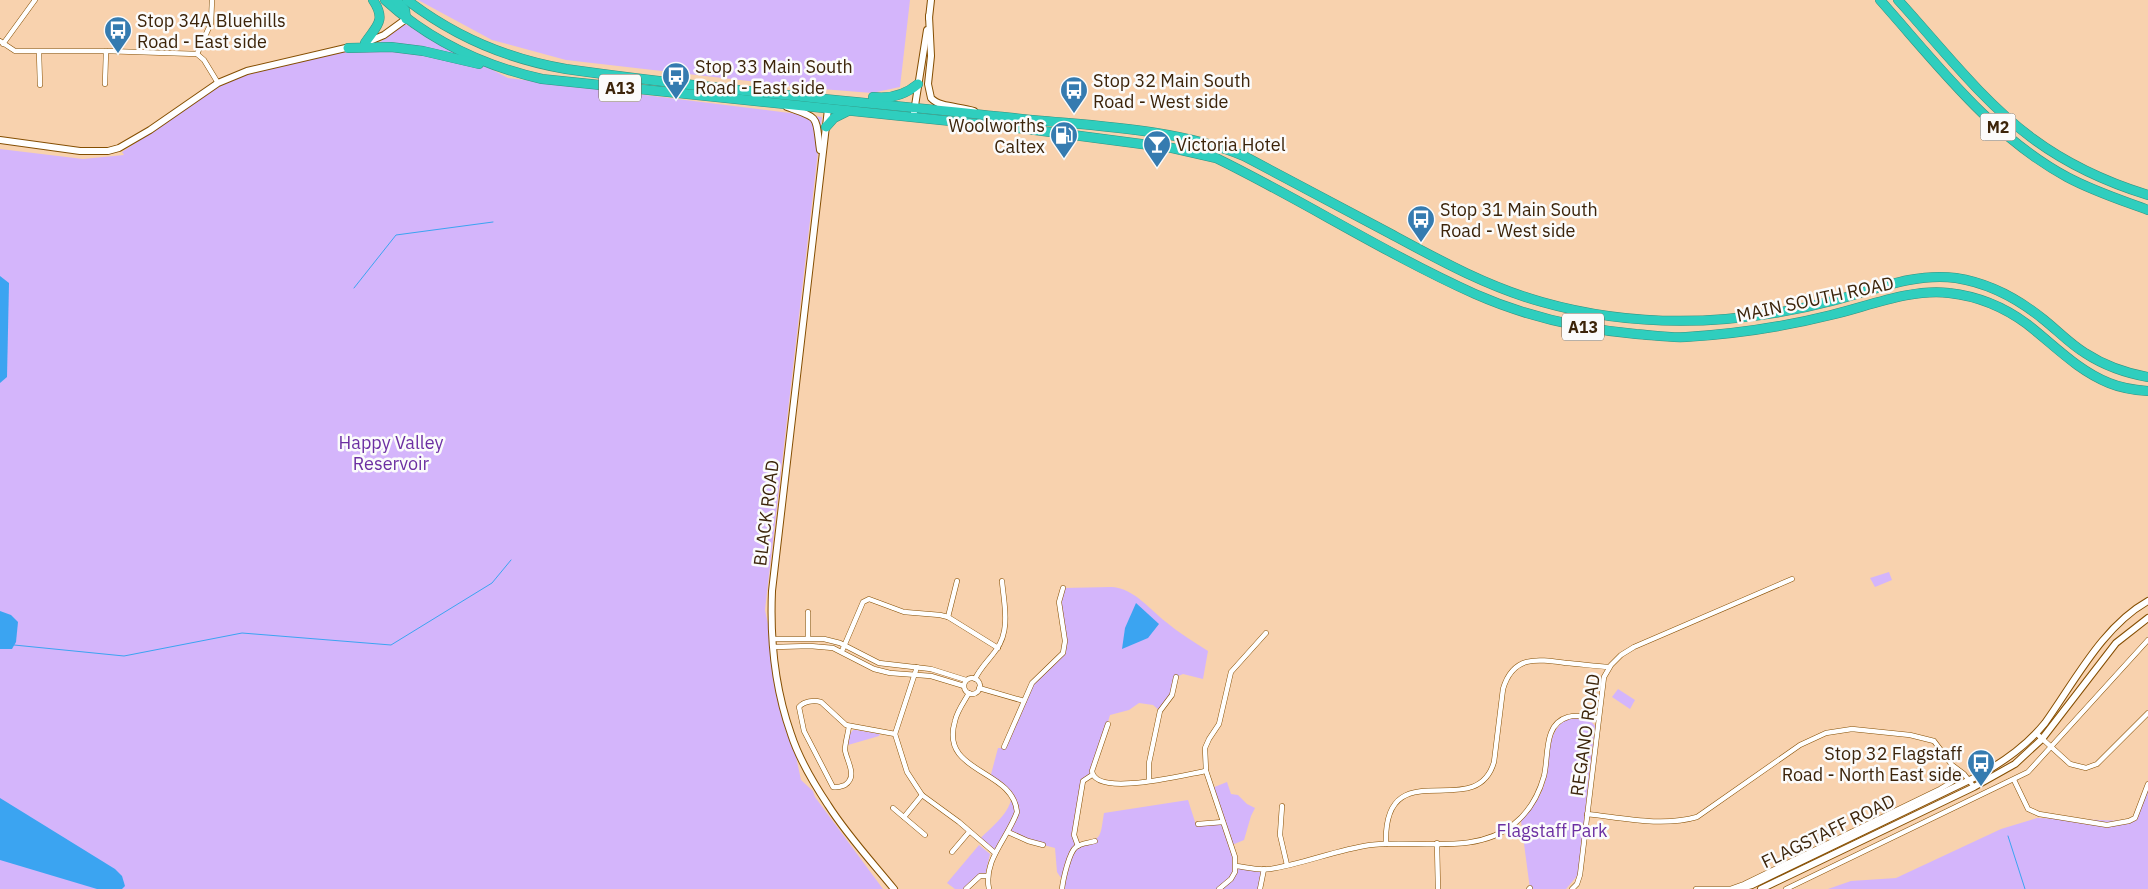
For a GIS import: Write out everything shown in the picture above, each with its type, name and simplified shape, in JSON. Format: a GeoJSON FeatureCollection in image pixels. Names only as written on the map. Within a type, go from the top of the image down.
{"type":"FeatureCollection","features":[{"type":"Feature","properties":{"kind":"highway"},"geometry":{"type":"LineString","coordinates":[[365,43],[380,20],[379,10],[373,0]]}},
{"type":"Feature","properties":{"kind":"highway","name":"MAIN SOUTH ROAD"},"geometry":{"type":"LineString","coordinates":[[385,0],[406,19],[459,50],[504,69],[562,82],[1026,129],[1193,152],[1216,158],[1476,294],[1535,316],[1587,328],[1632,334],[1683,337],[1756,330],[1796,324],[1914,294],[1948,293],[1982,300],[2009,312],[2028,325],[2071,361],[2094,376],[2123,388],[2148,391]]}},
{"type":"Feature","properties":{"kind":"highway"},"geometry":{"type":"LineString","coordinates":[[396,0],[405,10],[406,19],[421,11]]}},
{"type":"Feature","properties":{"kind":"highway","name":"MAIN SOUTH ROAD"},"geometry":{"type":"LineString","coordinates":[[407,0],[447,28],[488,49],[546,66],[616,76],[1139,132],[1196,140],[1221,146],[1244,156],[1444,262],[1482,280],[1541,302],[1591,314],[1640,320],[1684,321],[1727,319],[1774,313],[1831,302],[1875,288],[1924,278],[1955,278],[1976,282],[2010,295],[2094,359],[2126,373],[2148,377]]}},
{"type":"Feature","properties":{"kind":"highway","name":"M2"},"geometry":{"type":"LineString","coordinates":[[1880,0],[1968,98],[2016,144],[2090,189],[2148,210]]}},
{"type":"Feature","properties":{"kind":"highway","name":"M2"},"geometry":{"type":"LineString","coordinates":[[1898,0],[1981,91],[2030,136],[2075,165],[2120,186],[2148,195]]}},
{"type":"Feature","properties":{"kind":"highway"},"geometry":{"type":"LineString","coordinates":[[348,48],[391,47],[423,51],[504,69]]}},
{"type":"Feature","properties":{"kind":"highway","name":"A13"},"geometry":{"type":"LineString","coordinates":[[846,100],[863,96],[884,98],[903,95],[918,84]]}},
{"type":"Feature","properties":{"kind":"highway"},"geometry":{"type":"LineString","coordinates":[[828,110],[829,98]]}},
{"type":"Feature","properties":{"kind":"highway"},"geometry":{"type":"LineString","coordinates":[[826,127],[834,118],[848,111]]}},
{"type":"Feature","properties":{"kind":"highway"},"geometry":{"type":"LineString","coordinates":[[1139,132],[1148,136],[1192,144],[1194,146],[1193,152]]}},
{"type":"Feature","properties":{"kind":"highway"},"geometry":{"type":"LineString","coordinates":[[1476,294],[1482,280]]}},
{"type":"Feature","properties":{"kind":"main road"},"geometry":{"type":"LineString","coordinates":[[914,118],[931,0]]}},
{"type":"Feature","properties":{"kind":"main road","name":"A13"},"geometry":{"type":"LineString","coordinates":[[929,16],[931,56],[928,84],[931,98],[939,104],[962,107],[983,114]]}},
{"type":"Feature","properties":{"kind":"main road"},"geometry":{"type":"LineString","coordinates":[[0,140],[80,151],[108,151],[119,148],[150,130],[218,83],[246,71],[365,43],[384,35],[406,19]]}},
{"type":"Feature","properties":{"kind":"main road","name":"A13"},"geometry":{"type":"LineString","coordinates":[[780,105],[809,114],[816,119],[822,158]]}},
{"type":"Feature","properties":{"kind":"main road","name":"BLACK ROAD"},"geometry":{"type":"LineString","coordinates":[[828,110],[772,591],[773,639],[780,693],[791,735],[828,806],[894,889]]}},
{"type":"Feature","properties":{"kind":"main road","name":"FLAGSTAFF ROAD"},"geometry":{"type":"LineString","coordinates":[[1738,889],[1752,885],[1969,780],[2012,756],[2036,734],[2109,632],[2139,606],[2148,601]]}},
{"type":"Feature","properties":{"kind":"main road","name":"FLAGSTAFF ROAD"},"geometry":{"type":"LineString","coordinates":[[1761,889],[1974,787],[2015,764],[2042,739],[2116,643],[2148,618]]}},
{"type":"Feature","properties":{"kind":"street"},"geometry":{"type":"LineString","coordinates":[[35,0],[2,42],[15,51],[197,54],[204,60],[218,83]]}},
{"type":"Feature","properties":{"kind":"street"},"geometry":{"type":"LineString","coordinates":[[197,54],[211,22],[212,0]]}},
{"type":"Feature","properties":{"kind":"street"},"geometry":{"type":"LineString","coordinates":[[105,84],[106,51]]}},
{"type":"Feature","properties":{"kind":"street"},"geometry":{"type":"LineString","coordinates":[[39,52],[40,85]]}},
{"type":"Feature","properties":{"kind":"street","name":"REGANO ROAD"},"geometry":{"type":"LineString","coordinates":[[1577,884],[1580,875],[1604,677],[1609,667],[1621,655],[1634,647],[1792,579]]}},
{"type":"Feature","properties":{"kind":"street"},"geometry":{"type":"LineString","coordinates":[[948,617],[957,581]]}},
{"type":"Feature","properties":{"kind":"street"},"geometry":{"type":"LineString","coordinates":[[975,679],[979,671],[998,648],[1007,624],[1002,581]]}},
{"type":"Feature","properties":{"kind":"street"},"geometry":{"type":"LineString","coordinates":[[1004,747],[1032,683],[1063,653],[1066,641],[1059,602],[1063,588]]}},
{"type":"Feature","properties":{"kind":"street"},"geometry":{"type":"LineString","coordinates":[[842,651],[865,600],[874,600],[904,612],[948,617],[998,648]]}},
{"type":"Feature","properties":{"kind":"street"},"geometry":{"type":"LineString","coordinates":[[808,612],[808,638]]}},
{"type":"Feature","properties":{"kind":"street"},"geometry":{"type":"LineString","coordinates":[[1218,889],[1231,880],[1236,866],[1235,857],[1206,771],[1205,748],[1219,724],[1231,672],[1266,633]]}},
{"type":"Feature","properties":{"kind":"street"},"geometry":{"type":"LineString","coordinates":[[773,639],[824,639],[846,645],[879,663],[892,666],[931,668],[966,680],[975,679]]}},
{"type":"Feature","properties":{"kind":"street"},"geometry":{"type":"LineString","coordinates":[[1786,889],[2028,772],[2148,640]]}},
{"type":"Feature","properties":{"kind":"street"},"geometry":{"type":"LineString","coordinates":[[774,647],[824,646],[842,651],[874,669],[890,673],[931,676],[964,686],[968,693]]}},
{"type":"Feature","properties":{"kind":"street"},"geometry":{"type":"LineString","coordinates":[[1386,844],[1387,819],[1392,807],[1410,793],[1421,790],[1471,789],[1486,780],[1491,773],[1494,762],[1506,678],[1521,663],[1543,660],[1609,667]]}},
{"type":"Feature","properties":{"kind":"street"},"geometry":{"type":"LineString","coordinates":[[917,667],[895,734],[907,772],[922,795],[959,822],[995,853]]}},
{"type":"Feature","properties":{"kind":"street"},"geometry":{"type":"LineString","coordinates":[[1149,780],[1149,763],[1160,711],[1172,695],[1176,677]]}},
{"type":"Feature","properties":{"kind":"street"},"geometry":{"type":"LineString","coordinates":[[975,679],[979,683],[979,688]]}},
{"type":"Feature","properties":{"kind":"street"},"geometry":{"type":"LineString","coordinates":[[964,686],[966,680]]}},
{"type":"Feature","properties":{"kind":"street"},"geometry":{"type":"LineString","coordinates":[[979,688],[1024,700]]}},
{"type":"Feature","properties":{"kind":"street"},"geometry":{"type":"LineString","coordinates":[[968,693],[974,693],[979,688]]}},
{"type":"Feature","properties":{"kind":"street"},"geometry":{"type":"LineString","coordinates":[[968,693],[955,720],[953,736],[956,750],[974,768],[1006,788],[1012,794],[1017,812],[1008,832],[995,853],[987,876],[989,889]]}},
{"type":"Feature","properties":{"kind":"street"},"geometry":{"type":"LineString","coordinates":[[849,726],[845,746],[850,766],[850,779],[848,783],[836,788],[833,787],[804,731],[799,707],[801,704],[816,700],[821,702],[841,723],[895,734]]}},
{"type":"Feature","properties":{"kind":"street"},"geometry":{"type":"LineString","coordinates":[[2036,734],[2070,764],[2086,768],[2097,764],[2148,713]]}},
{"type":"Feature","properties":{"kind":"street"},"geometry":{"type":"LineString","coordinates":[[1236,866],[1264,869],[1369,845],[1470,842],[1483,839],[1515,824],[1532,804],[1540,789],[1544,775],[1550,734],[1554,726],[1560,720],[1574,715],[1598,718]]}},
{"type":"Feature","properties":{"kind":"street"},"geometry":{"type":"LineString","coordinates":[[1078,846],[1074,835],[1083,781],[1092,775],[1093,766],[1108,724]]}},
{"type":"Feature","properties":{"kind":"street"},"geometry":{"type":"LineString","coordinates":[[1587,814],[1656,822],[1686,820],[1697,817],[1800,745],[1826,733],[1852,729],[1924,738],[1934,742],[1974,787]]}},
{"type":"Feature","properties":{"kind":"street"},"geometry":{"type":"LineString","coordinates":[[1696,889],[1730,889],[1744,884],[1940,789],[1952,782],[1958,770]]}},
{"type":"Feature","properties":{"kind":"street"},"geometry":{"type":"LineString","coordinates":[[1092,775],[1101,782],[1112,784],[1206,771]]}},
{"type":"Feature","properties":{"kind":"street"},"geometry":{"type":"LineString","coordinates":[[2014,780],[2028,809],[2039,814],[2107,825],[2130,821],[2135,818],[2148,784]]}},
{"type":"Feature","properties":{"kind":"street"},"geometry":{"type":"LineString","coordinates":[[904,817],[922,795]]}},
{"type":"Feature","properties":{"kind":"street"},"geometry":{"type":"LineString","coordinates":[[1282,806],[1280,835],[1287,865]]}},
{"type":"Feature","properties":{"kind":"street"},"geometry":{"type":"LineString","coordinates":[[893,808],[925,835]]}},
{"type":"Feature","properties":{"kind":"street"},"geometry":{"type":"LineString","coordinates":[[1198,824],[1223,822]]}},
{"type":"Feature","properties":{"kind":"street"},"geometry":{"type":"LineString","coordinates":[[952,852],[969,832]]}},
{"type":"Feature","properties":{"kind":"street"},"geometry":{"type":"LineString","coordinates":[[1008,832],[1043,845]]}},
{"type":"Feature","properties":{"kind":"street"},"geometry":{"type":"LineString","coordinates":[[1062,889],[1073,850],[1078,846],[1095,841]]}},
{"type":"Feature","properties":{"kind":"street"},"geometry":{"type":"LineString","coordinates":[[1437,843],[1438,889]]}},
{"type":"Feature","properties":{"kind":"street"},"geometry":{"type":"LineString","coordinates":[[1260,889],[1264,869]]}},
{"type":"Feature","properties":{"kind":"street"},"geometry":{"type":"LineString","coordinates":[[966,889],[980,876],[987,876]]}},
{"type":"Feature","properties":{"kind":"street"},"geometry":{"type":"LineString","coordinates":[[1572,889],[1577,884],[1582,889]]}},
{"type":"Feature","properties":{"kind":"green space"},"geometry":{"type":"Polygon","coordinates":[[[418,0],[910,0],[900,87],[872,93],[809,88],[566,60],[492,40],[418,0]]]}},
{"type":"Feature","properties":{"kind":"green space","name":"Happy Valley Reservoir"},"geometry":{"type":"Polygon","coordinates":[[[405,24],[508,78],[822,117],[765,610],[801,780],[813,791],[815,797],[883,889],[0,889],[0,149],[83,159],[124,155],[122,152],[232,78],[380,42],[405,24]]]}},
{"type":"Feature","properties":{"kind":"green space"},"geometry":{"type":"Polygon","coordinates":[[[1889,572],[1892,580],[1875,587],[1870,578],[1889,572]]]}},
{"type":"Feature","properties":{"kind":"green space"},"geometry":{"type":"Polygon","coordinates":[[[1112,587],[1128,591],[1171,626],[1208,651],[1203,679],[1183,674],[1176,677],[1174,689],[1160,711],[1153,705],[1139,703],[1129,710],[1110,715],[1092,775],[1083,781],[1074,835],[1078,846],[1092,841],[1099,836],[1104,813],[1188,800],[1196,825],[1223,822],[1212,788],[1227,782],[1231,794],[1238,795],[1247,804],[1255,808],[1244,840],[1232,845],[1236,866],[1264,869],[1260,889],[1062,889],[1063,881],[1057,872],[1055,848],[1028,841],[1008,832],[997,850],[989,847],[980,839],[1005,813],[1011,801],[1012,794],[990,778],[998,748],[1002,748],[1032,683],[1063,653],[1065,641],[1059,602],[1063,588],[1112,587]]]}},
{"type":"Feature","properties":{"kind":"green space"},"geometry":{"type":"Polygon","coordinates":[[[1618,689],[1635,700],[1630,709],[1612,697],[1618,689]]]}},
{"type":"Feature","properties":{"kind":"green space","name":"Flagstaff Park"},"geometry":{"type":"Polygon","coordinates":[[[1573,718],[1590,720],[1595,726],[1578,875],[1566,889],[1530,889],[1521,821],[1536,802],[1543,788],[1550,747],[1557,728],[1563,722],[1573,718]]]}},
{"type":"Feature","properties":{"kind":"green space"},"geometry":{"type":"Polygon","coordinates":[[[853,730],[880,734],[879,736],[848,745],[850,734],[853,730]]]}},
{"type":"Feature","properties":{"kind":"green space"},"geometry":{"type":"Polygon","coordinates":[[[2148,786],[2148,889],[1828,889],[1851,881],[1896,878],[2001,829],[2037,818],[2130,821],[2135,818],[2148,786]]]}},
{"type":"Feature","properties":{"kind":"green space"},"geometry":{"type":"Polygon","coordinates":[[[979,845],[990,854],[985,876],[980,876],[966,889],[955,889],[947,883],[979,845]]]}},
{"type":"Feature","properties":{"kind":"water"},"geometry":{"type":"Polygon","coordinates":[[[0,276],[9,283],[7,377],[0,383],[0,276]]]}},
{"type":"Feature","properties":{"kind":"water"},"geometry":{"type":"Polygon","coordinates":[[[1136,603],[1159,624],[1148,638],[1122,649],[1125,628],[1136,603]]]}},
{"type":"Feature","properties":{"kind":"water"},"geometry":{"type":"Polygon","coordinates":[[[0,611],[11,615],[18,622],[16,642],[12,649],[0,649],[0,611]]]}},
{"type":"Feature","properties":{"kind":"water"},"geometry":{"type":"Polygon","coordinates":[[[0,798],[115,869],[122,876],[125,886],[122,889],[97,889],[0,860],[0,798]]]}},
{"type":"Feature","properties":{"kind":"waterway"},"geometry":{"type":"LineString","coordinates":[[354,288],[396,235],[493,222]]}},
{"type":"Feature","properties":{"kind":"waterway"},"geometry":{"type":"LineString","coordinates":[[14,645],[124,656],[242,633],[391,645],[492,583],[511,560]]}},
{"type":"Feature","properties":{"kind":"waterway"},"geometry":{"type":"LineString","coordinates":[[2008,836],[2025,889]]}},
{"type":"Feature","properties":{"kind":"place","name":"Stop 34A Bluehills Road - East side"},"geometry":{"type":"Point","coordinates":[118,54]}},
{"type":"Feature","properties":{"kind":"place","name":"Stop 33 Main South Road - East side"},"geometry":{"type":"Point","coordinates":[676,100]}},
{"type":"Feature","properties":{"kind":"place","name":"Stop 32 Main South Road - West side"},"geometry":{"type":"Point","coordinates":[1074,114]}},
{"type":"Feature","properties":{"kind":"place","name":"Woolworths Caltex"},"geometry":{"type":"Point","coordinates":[1064,159]}},
{"type":"Feature","properties":{"kind":"place","name":"Victoria Hotel"},"geometry":{"type":"Point","coordinates":[1157,168]}},
{"type":"Feature","properties":{"kind":"place","name":"Stop 31 Main South Road - West side"},"geometry":{"type":"Point","coordinates":[1421,243]}},
{"type":"Feature","properties":{"kind":"place","name":"Stop 32 Flagstaff Road - North East side"},"geometry":{"type":"Point","coordinates":[1981,787]}}]}
